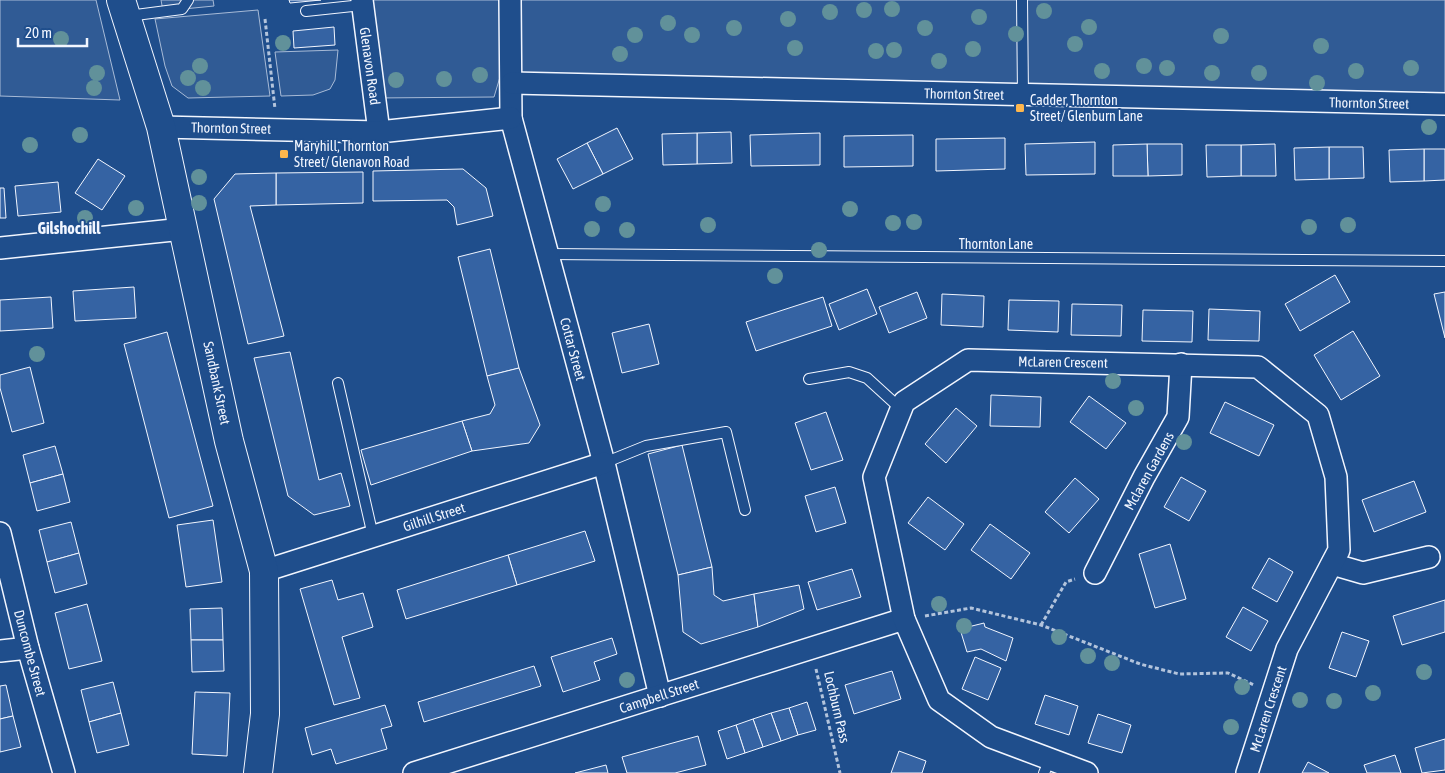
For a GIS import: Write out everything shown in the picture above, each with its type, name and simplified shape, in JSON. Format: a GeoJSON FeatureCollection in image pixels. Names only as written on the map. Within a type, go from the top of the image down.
{"type":"FeatureCollection","features":[{"type":"Feature","properties":{"kind":"street","name":"Cottar Street"},"geometry":{"type":"LineString","coordinates":[[510,0],[511,118],[604,463],[660,696]]}},
{"type":"Feature","properties":{"kind":"street","name":"Glenavon Road"},"geometry":{"type":"LineString","coordinates":[[362,2],[380,132]]}},
{"type":"Feature","properties":{"kind":"street","name":"Sandbank Street"},"geometry":{"type":"LineString","coordinates":[[123,8],[160,127],[229,441],[264,571],[265,714],[258,773]]}},
{"type":"Feature","properties":{"kind":"street","name":"Thornton Street"},"geometry":{"type":"LineString","coordinates":[[512,84],[1445,104]]}},
{"type":"Feature","properties":{"kind":"street","name":"Thornton Street"},"geometry":{"type":"LineString","coordinates":[[160,127],[380,132],[511,118]]}},
{"type":"Feature","properties":{"kind":"street"},"geometry":{"type":"LineString","coordinates":[[0,248],[183,229]]}},
{"type":"Feature","properties":{"kind":"street","name":"McLaren Crescent"},"geometry":{"type":"LineString","coordinates":[[1087,773],[1047,766],[991,737],[939,700],[904,619],[874,477],[904,402],[968,360],[1258,367],[1318,415],[1336,477],[1339,550],[1287,649],[1248,773]]}},
{"type":"Feature","properties":{"kind":"street","name":"Mclaren Gardens"},"geometry":{"type":"LineString","coordinates":[[1095,573],[1144,477],[1178,417],[1181,364]]}},
{"type":"Feature","properties":{"kind":"street","name":"Gilhill Street"},"geometry":{"type":"LineString","coordinates":[[264,571],[604,463]]}},
{"type":"Feature","properties":{"kind":"street","name":"Duncombe Street"},"geometry":{"type":"LineString","coordinates":[[0,533],[28,648],[64,773]]}},
{"type":"Feature","properties":{"kind":"street"},"geometry":{"type":"LineString","coordinates":[[1332,564],[1363,573],[1429,557]]}},
{"type":"Feature","properties":{"kind":"street","name":"Campbell Street"},"geometry":{"type":"LineString","coordinates":[[414,773],[904,619]]}},
{"type":"Feature","properties":{"kind":"street"},"geometry":{"type":"LineString","coordinates":[[0,651],[28,648]]}},
{"type":"Feature","properties":{"kind":"lane"},"geometry":{"type":"LineString","coordinates":[[123,8],[182,9],[188,0]]}},
{"type":"Feature","properties":{"kind":"lane"},"geometry":{"type":"LineString","coordinates":[[1022,0],[1024,96]]}},
{"type":"Feature","properties":{"kind":"lane"},"geometry":{"type":"LineString","coordinates":[[306,11],[362,2]]}},
{"type":"Feature","properties":{"kind":"lane","name":"Thornton Lane"},"geometry":{"type":"LineString","coordinates":[[548,254],[1445,261]]}},
{"type":"Feature","properties":{"kind":"lane"},"geometry":{"type":"LineString","coordinates":[[810,379],[849,372],[867,378],[901,409]]}},
{"type":"Feature","properties":{"kind":"lane"},"geometry":{"type":"LineString","coordinates":[[338,383],[351,450],[374,536]]}},
{"type":"Feature","properties":{"kind":"lane"},"geometry":{"type":"LineString","coordinates":[[604,463],[646,446],[726,432],[744,510]]}},
{"type":"Feature","properties":{"kind":"path"},"geometry":{"type":"LineString","coordinates":[[265,19],[278,129]]}},
{"type":"Feature","properties":{"kind":"path"},"geometry":{"type":"LineString","coordinates":[[1041,625],[1066,582],[1095,573]]}},
{"type":"Feature","properties":{"kind":"path"},"geometry":{"type":"LineString","coordinates":[[904,619],[971,608],[1041,625],[1140,664],[1179,674],[1228,673],[1272,694]]}},
{"type":"Feature","properties":{"kind":"path","name":"Lochburn Pass"},"geometry":{"type":"LineString","coordinates":[[811,647],[840,773]]}},
{"type":"Feature","properties":{"kind":"shaded area"},"geometry":{"type":"Polygon","coordinates":[[[0,0],[96,0],[120,100],[0,96],[0,0]]]}},
{"type":"Feature","properties":{"kind":"shaded area"},"geometry":{"type":"Polygon","coordinates":[[[161,0],[213,0],[214,6],[163,11],[161,0]]]}},
{"type":"Feature","properties":{"kind":"shaded area"},"geometry":{"type":"Polygon","coordinates":[[[362,0],[1020,0],[1023,94],[500,77],[494,97],[375,98],[362,0]]]}},
{"type":"Feature","properties":{"kind":"shaded area"},"geometry":{"type":"Polygon","coordinates":[[[1024,0],[1445,0],[1445,100],[1026,94],[1024,0]]]}},
{"type":"Feature","properties":{"kind":"shaded area"},"geometry":{"type":"Polygon","coordinates":[[[258,10],[270,96],[188,98],[172,86],[165,66],[155,19],[258,10]]]}},
{"type":"Feature","properties":{"kind":"shaded area"},"geometry":{"type":"Polygon","coordinates":[[[338,50],[335,80],[330,89],[313,95],[281,96],[275,52],[338,50]]]}},
{"type":"Feature","properties":{"kind":"building"},"geometry":{"type":"Polygon","coordinates":[[[289,0],[321,0],[290,3],[289,0]]]}},
{"type":"Feature","properties":{"kind":"building"},"geometry":{"type":"Polygon","coordinates":[[[334,27],[335,45],[294,48],[293,31],[334,27]]]}},
{"type":"Feature","properties":{"kind":"building"},"geometry":{"type":"Polygon","coordinates":[[[617,128],[633,159],[603,174],[587,143],[617,128]]]}},
{"type":"Feature","properties":{"kind":"building"},"geometry":{"type":"Polygon","coordinates":[[[731,132],[732,163],[697,164],[697,133],[731,132]]]}},
{"type":"Feature","properties":{"kind":"building"},"geometry":{"type":"Polygon","coordinates":[[[697,133],[697,164],[663,165],[662,134],[697,133]]]}},
{"type":"Feature","properties":{"kind":"building"},"geometry":{"type":"Polygon","coordinates":[[[820,133],[820,165],[751,166],[750,135],[820,133]]]}},
{"type":"Feature","properties":{"kind":"building"},"geometry":{"type":"Polygon","coordinates":[[[913,135],[913,166],[844,167],[844,136],[913,135]]]}},
{"type":"Feature","properties":{"kind":"building"},"geometry":{"type":"Polygon","coordinates":[[[1005,138],[1005,169],[936,171],[936,139],[1005,138]]]}},
{"type":"Feature","properties":{"kind":"building"},"geometry":{"type":"Polygon","coordinates":[[[1095,142],[1095,174],[1026,175],[1025,144],[1095,142]]]}},
{"type":"Feature","properties":{"kind":"building"},"geometry":{"type":"Polygon","coordinates":[[[587,143],[603,174],[573,189],[557,159],[587,143]]]}},
{"type":"Feature","properties":{"kind":"building"},"geometry":{"type":"Polygon","coordinates":[[[1147,144],[1182,144],[1182,175],[1148,176],[1147,144]]]}},
{"type":"Feature","properties":{"kind":"building"},"geometry":{"type":"Polygon","coordinates":[[[1147,144],[1148,176],[1113,176],[1113,145],[1147,144]]]}},
{"type":"Feature","properties":{"kind":"building"},"geometry":{"type":"Polygon","coordinates":[[[1275,144],[1276,176],[1241,176],[1241,145],[1275,144]]]}},
{"type":"Feature","properties":{"kind":"building"},"geometry":{"type":"Polygon","coordinates":[[[1206,145],[1241,145],[1241,176],[1207,177],[1206,145]]]}},
{"type":"Feature","properties":{"kind":"building"},"geometry":{"type":"Polygon","coordinates":[[[1329,147],[1363,147],[1364,178],[1329,179],[1329,147]]]}},
{"type":"Feature","properties":{"kind":"building"},"geometry":{"type":"Polygon","coordinates":[[[1329,147],[1329,179],[1295,180],[1294,148],[1329,147]]]}},
{"type":"Feature","properties":{"kind":"building"},"geometry":{"type":"Polygon","coordinates":[[[1424,149],[1445,149],[1445,180],[1424,181],[1424,149]]]}},
{"type":"Feature","properties":{"kind":"building"},"geometry":{"type":"Polygon","coordinates":[[[1424,149],[1424,181],[1390,182],[1389,150],[1424,149]]]}},
{"type":"Feature","properties":{"kind":"building"},"geometry":{"type":"Polygon","coordinates":[[[98,159],[125,176],[102,210],[75,193],[98,159]]]}},
{"type":"Feature","properties":{"kind":"building"},"geometry":{"type":"Polygon","coordinates":[[[463,169],[486,188],[493,216],[457,225],[454,207],[447,200],[373,201],[373,171],[463,169]]]}},
{"type":"Feature","properties":{"kind":"building"},"geometry":{"type":"Polygon","coordinates":[[[363,172],[363,203],[276,205],[276,173],[363,172]]]}},
{"type":"Feature","properties":{"kind":"building"},"geometry":{"type":"Polygon","coordinates":[[[276,173],[276,205],[250,206],[284,336],[248,344],[214,199],[235,174],[276,173]]]}},
{"type":"Feature","properties":{"kind":"building"},"geometry":{"type":"Polygon","coordinates":[[[58,182],[61,212],[18,216],[15,186],[58,182]]]}},
{"type":"Feature","properties":{"kind":"building"},"geometry":{"type":"Polygon","coordinates":[[[0,188],[4,188],[6,218],[0,218],[0,188]]]}},
{"type":"Feature","properties":{"kind":"building"},"geometry":{"type":"Polygon","coordinates":[[[490,249],[519,368],[487,376],[458,257],[490,249]]]}},
{"type":"Feature","properties":{"kind":"building"},"geometry":{"type":"Polygon","coordinates":[[[1335,275],[1350,302],[1300,331],[1285,304],[1335,275]]]}},
{"type":"Feature","properties":{"kind":"building"},"geometry":{"type":"Polygon","coordinates":[[[134,287],[136,318],[75,321],[73,291],[134,287]]]}},
{"type":"Feature","properties":{"kind":"building"},"geometry":{"type":"Polygon","coordinates":[[[867,289],[877,314],[839,330],[829,304],[867,289]]]}},
{"type":"Feature","properties":{"kind":"building"},"geometry":{"type":"Polygon","coordinates":[[[917,292],[927,318],[889,333],[879,307],[917,292]]]}},
{"type":"Feature","properties":{"kind":"building"},"geometry":{"type":"Polygon","coordinates":[[[1445,292],[1445,338],[1434,294],[1445,292]]]}},
{"type":"Feature","properties":{"kind":"building"},"geometry":{"type":"Polygon","coordinates":[[[942,294],[984,296],[983,327],[941,325],[942,294]]]}},
{"type":"Feature","properties":{"kind":"building"},"geometry":{"type":"Polygon","coordinates":[[[51,297],[53,328],[0,331],[0,300],[51,297]]]}},
{"type":"Feature","properties":{"kind":"building"},"geometry":{"type":"Polygon","coordinates":[[[823,297],[832,326],[756,351],[746,322],[823,297]]]}},
{"type":"Feature","properties":{"kind":"building"},"geometry":{"type":"Polygon","coordinates":[[[1009,300],[1059,301],[1058,332],[1008,330],[1009,300]]]}},
{"type":"Feature","properties":{"kind":"building"},"geometry":{"type":"Polygon","coordinates":[[[1072,304],[1122,305],[1121,336],[1071,335],[1072,304]]]}},
{"type":"Feature","properties":{"kind":"building"},"geometry":{"type":"Polygon","coordinates":[[[1209,309],[1260,311],[1259,341],[1208,340],[1209,309]]]}},
{"type":"Feature","properties":{"kind":"building"},"geometry":{"type":"Polygon","coordinates":[[[1143,310],[1193,311],[1192,342],[1142,341],[1143,310]]]}},
{"type":"Feature","properties":{"kind":"building"},"geometry":{"type":"Polygon","coordinates":[[[649,324],[659,364],[622,373],[612,333],[649,324]]]}},
{"type":"Feature","properties":{"kind":"building"},"geometry":{"type":"Polygon","coordinates":[[[1353,331],[1380,376],[1341,400],[1314,355],[1353,331]]]}},
{"type":"Feature","properties":{"kind":"building"},"geometry":{"type":"Polygon","coordinates":[[[167,332],[213,506],[169,518],[124,344],[167,332]]]}},
{"type":"Feature","properties":{"kind":"building"},"geometry":{"type":"Polygon","coordinates":[[[290,352],[319,480],[341,473],[350,506],[314,515],[288,496],[254,358],[290,352]]]}},
{"type":"Feature","properties":{"kind":"building"},"geometry":{"type":"Polygon","coordinates":[[[30,367],[44,423],[12,432],[0,388],[0,375],[30,367]]]}},
{"type":"Feature","properties":{"kind":"building"},"geometry":{"type":"Polygon","coordinates":[[[519,368],[540,425],[529,443],[472,451],[462,421],[490,414],[495,405],[487,376],[519,368]]]}},
{"type":"Feature","properties":{"kind":"building"},"geometry":{"type":"Polygon","coordinates":[[[991,395],[1041,397],[1040,427],[990,426],[991,395]]]}},
{"type":"Feature","properties":{"kind":"building"},"geometry":{"type":"Polygon","coordinates":[[[1089,396],[1126,423],[1106,449],[1070,422],[1089,396]]]}},
{"type":"Feature","properties":{"kind":"building"},"geometry":{"type":"Polygon","coordinates":[[[1225,402],[1274,425],[1259,456],[1210,433],[1225,402]]]}},
{"type":"Feature","properties":{"kind":"building"},"geometry":{"type":"Polygon","coordinates":[[[956,408],[977,426],[946,463],[925,444],[956,408]]]}},
{"type":"Feature","properties":{"kind":"building"},"geometry":{"type":"Polygon","coordinates":[[[826,412],[843,460],[811,470],[795,423],[826,412]]]}},
{"type":"Feature","properties":{"kind":"building"},"geometry":{"type":"Polygon","coordinates":[[[462,421],[472,451],[371,485],[361,450],[462,421]]]}},
{"type":"Feature","properties":{"kind":"building"},"geometry":{"type":"Polygon","coordinates":[[[682,445],[712,567],[678,575],[648,454],[682,445]]]}},
{"type":"Feature","properties":{"kind":"building"},"geometry":{"type":"Polygon","coordinates":[[[55,446],[63,474],[30,483],[23,455],[55,446]]]}},
{"type":"Feature","properties":{"kind":"building"},"geometry":{"type":"Polygon","coordinates":[[[63,474],[70,502],[37,511],[30,483],[63,474]]]}},
{"type":"Feature","properties":{"kind":"building"},"geometry":{"type":"Polygon","coordinates":[[[1181,477],[1206,491],[1189,521],[1164,507],[1181,477]]]}},
{"type":"Feature","properties":{"kind":"building"},"geometry":{"type":"Polygon","coordinates":[[[1075,478],[1099,499],[1069,533],[1045,512],[1075,478]]]}},
{"type":"Feature","properties":{"kind":"building"},"geometry":{"type":"Polygon","coordinates":[[[1414,481],[1426,512],[1374,532],[1362,500],[1414,481]]]}},
{"type":"Feature","properties":{"kind":"building"},"geometry":{"type":"Polygon","coordinates":[[[835,487],[846,523],[816,532],[805,496],[835,487]]]}},
{"type":"Feature","properties":{"kind":"building"},"geometry":{"type":"Polygon","coordinates":[[[928,497],[964,524],[945,550],[908,523],[928,497]]]}},
{"type":"Feature","properties":{"kind":"building"},"geometry":{"type":"Polygon","coordinates":[[[213,520],[222,582],[186,587],[177,525],[213,520]]]}},
{"type":"Feature","properties":{"kind":"building"},"geometry":{"type":"Polygon","coordinates":[[[71,522],[79,553],[47,562],[39,530],[71,522]]]}},
{"type":"Feature","properties":{"kind":"building"},"geometry":{"type":"Polygon","coordinates":[[[990,524],[1030,553],[1011,579],[971,550],[990,524]]]}},
{"type":"Feature","properties":{"kind":"building"},"geometry":{"type":"Polygon","coordinates":[[[585,531],[595,561],[517,585],[508,555],[585,531]]]}},
{"type":"Feature","properties":{"kind":"building"},"geometry":{"type":"Polygon","coordinates":[[[1170,544],[1186,599],[1155,608],[1139,554],[1170,544]]]}},
{"type":"Feature","properties":{"kind":"building"},"geometry":{"type":"Polygon","coordinates":[[[79,553],[87,584],[55,593],[47,562],[79,553]]]}},
{"type":"Feature","properties":{"kind":"building"},"geometry":{"type":"Polygon","coordinates":[[[508,555],[517,585],[406,619],[397,590],[508,555]]]}},
{"type":"Feature","properties":{"kind":"building"},"geometry":{"type":"Polygon","coordinates":[[[1269,558],[1293,572],[1277,602],[1252,588],[1269,558]]]}},
{"type":"Feature","properties":{"kind":"building"},"geometry":{"type":"Polygon","coordinates":[[[712,567],[714,595],[723,601],[754,594],[758,627],[701,644],[683,632],[678,575],[712,567]]]}},
{"type":"Feature","properties":{"kind":"building"},"geometry":{"type":"Polygon","coordinates":[[[852,569],[861,597],[817,610],[808,582],[852,569]]]}},
{"type":"Feature","properties":{"kind":"building"},"geometry":{"type":"Polygon","coordinates":[[[332,580],[338,600],[363,593],[373,627],[342,637],[360,698],[334,705],[300,589],[332,580]]]}},
{"type":"Feature","properties":{"kind":"building"},"geometry":{"type":"Polygon","coordinates":[[[799,585],[804,609],[758,627],[754,594],[799,585]]]}},
{"type":"Feature","properties":{"kind":"building"},"geometry":{"type":"Polygon","coordinates":[[[1445,600],[1445,632],[1402,645],[1393,616],[1445,600]]]}},
{"type":"Feature","properties":{"kind":"building"},"geometry":{"type":"Polygon","coordinates":[[[87,604],[102,661],[69,669],[55,613],[87,604]]]}},
{"type":"Feature","properties":{"kind":"building"},"geometry":{"type":"Polygon","coordinates":[[[1243,607],[1268,621],[1251,651],[1226,637],[1243,607]]]}},
{"type":"Feature","properties":{"kind":"building"},"geometry":{"type":"Polygon","coordinates":[[[222,608],[223,640],[191,640],[190,609],[222,608]]]}},
{"type":"Feature","properties":{"kind":"building"},"geometry":{"type":"Polygon","coordinates":[[[984,623],[985,627],[1013,638],[1006,661],[981,649],[967,652],[960,629],[984,623]]]}},
{"type":"Feature","properties":{"kind":"building"},"geometry":{"type":"Polygon","coordinates":[[[1342,632],[1369,641],[1356,677],[1329,668],[1342,632]]]}},
{"type":"Feature","properties":{"kind":"building"},"geometry":{"type":"Polygon","coordinates":[[[612,638],[617,654],[594,662],[600,680],[563,692],[551,657],[612,638]]]}},
{"type":"Feature","properties":{"kind":"building"},"geometry":{"type":"Polygon","coordinates":[[[191,640],[223,640],[224,671],[192,672],[191,640]]]}},
{"type":"Feature","properties":{"kind":"building"},"geometry":{"type":"Polygon","coordinates":[[[975,657],[1001,668],[988,700],[962,689],[975,657]]]}},
{"type":"Feature","properties":{"kind":"building"},"geometry":{"type":"Polygon","coordinates":[[[534,666],[541,686],[424,722],[418,702],[534,666]]]}},
{"type":"Feature","properties":{"kind":"building"},"geometry":{"type":"Polygon","coordinates":[[[892,671],[901,699],[854,714],[845,685],[892,671]]]}},
{"type":"Feature","properties":{"kind":"building"},"geometry":{"type":"Polygon","coordinates":[[[113,682],[121,713],[89,722],[81,690],[113,682]]]}},
{"type":"Feature","properties":{"kind":"building"},"geometry":{"type":"Polygon","coordinates":[[[6,685],[13,716],[0,719],[0,686],[6,685]]]}},
{"type":"Feature","properties":{"kind":"building"},"geometry":{"type":"Polygon","coordinates":[[[195,692],[230,693],[227,756],[192,754],[195,692]]]}},
{"type":"Feature","properties":{"kind":"building"},"geometry":{"type":"Polygon","coordinates":[[[1045,695],[1078,706],[1069,735],[1035,724],[1045,695]]]}},
{"type":"Feature","properties":{"kind":"building"},"geometry":{"type":"Polygon","coordinates":[[[807,702],[816,730],[798,735],[789,708],[807,702]]]}},
{"type":"Feature","properties":{"kind":"building"},"geometry":{"type":"Polygon","coordinates":[[[385,705],[392,726],[381,729],[387,749],[336,764],[331,749],[312,755],[305,728],[385,705]]]}},
{"type":"Feature","properties":{"kind":"building"},"geometry":{"type":"Polygon","coordinates":[[[789,708],[798,735],[781,741],[771,713],[789,708]]]}},
{"type":"Feature","properties":{"kind":"building"},"geometry":{"type":"Polygon","coordinates":[[[121,713],[129,745],[97,753],[89,722],[121,713]]]}},
{"type":"Feature","properties":{"kind":"building"},"geometry":{"type":"Polygon","coordinates":[[[771,713],[781,741],[763,747],[753,719],[771,713]]]}},
{"type":"Feature","properties":{"kind":"building"},"geometry":{"type":"Polygon","coordinates":[[[1098,714],[1131,725],[1122,753],[1088,743],[1098,714]]]}},
{"type":"Feature","properties":{"kind":"building"},"geometry":{"type":"Polygon","coordinates":[[[13,716],[21,747],[0,752],[0,719],[13,716]]]}},
{"type":"Feature","properties":{"kind":"building"},"geometry":{"type":"Polygon","coordinates":[[[753,719],[763,747],[745,753],[736,725],[753,719]]]}},
{"type":"Feature","properties":{"kind":"building"},"geometry":{"type":"Polygon","coordinates":[[[736,725],[745,753],[727,759],[718,731],[736,725]]]}},
{"type":"Feature","properties":{"kind":"building"},"geometry":{"type":"Polygon","coordinates":[[[698,736],[706,765],[675,773],[627,773],[622,757],[698,736]]]}},
{"type":"Feature","properties":{"kind":"building"},"geometry":{"type":"Polygon","coordinates":[[[1445,739],[1445,770],[1422,773],[1415,748],[1445,739]]]}},
{"type":"Feature","properties":{"kind":"building"},"geometry":{"type":"Polygon","coordinates":[[[899,751],[926,761],[922,773],[891,773],[899,751]]]}},
{"type":"Feature","properties":{"kind":"building"},"geometry":{"type":"Polygon","coordinates":[[[1395,755],[1401,773],[1367,773],[1364,765],[1395,755]]]}},
{"type":"Feature","properties":{"kind":"building"},"geometry":{"type":"Polygon","coordinates":[[[1308,762],[1329,773],[1302,773],[1308,762]]]}},
{"type":"Feature","properties":{"kind":"building"},"geometry":{"type":"Polygon","coordinates":[[[606,765],[608,773],[575,773],[606,765]]]}},
{"type":"Feature","properties":{"kind":"place","name":"Cadder, Thornton Street/ Glenburn Lane"},"geometry":{"type":"Point","coordinates":[1020,108]}},
{"type":"Feature","properties":{"kind":"place","name":"Maryhill, Thornton Street/ Glenavon Road"},"geometry":{"type":"Point","coordinates":[284,154]}},
{"type":"Feature","properties":{"kind":"district","name":"Gilshochill"},"geometry":{"type":"Point","coordinates":[69,228]}}]}
